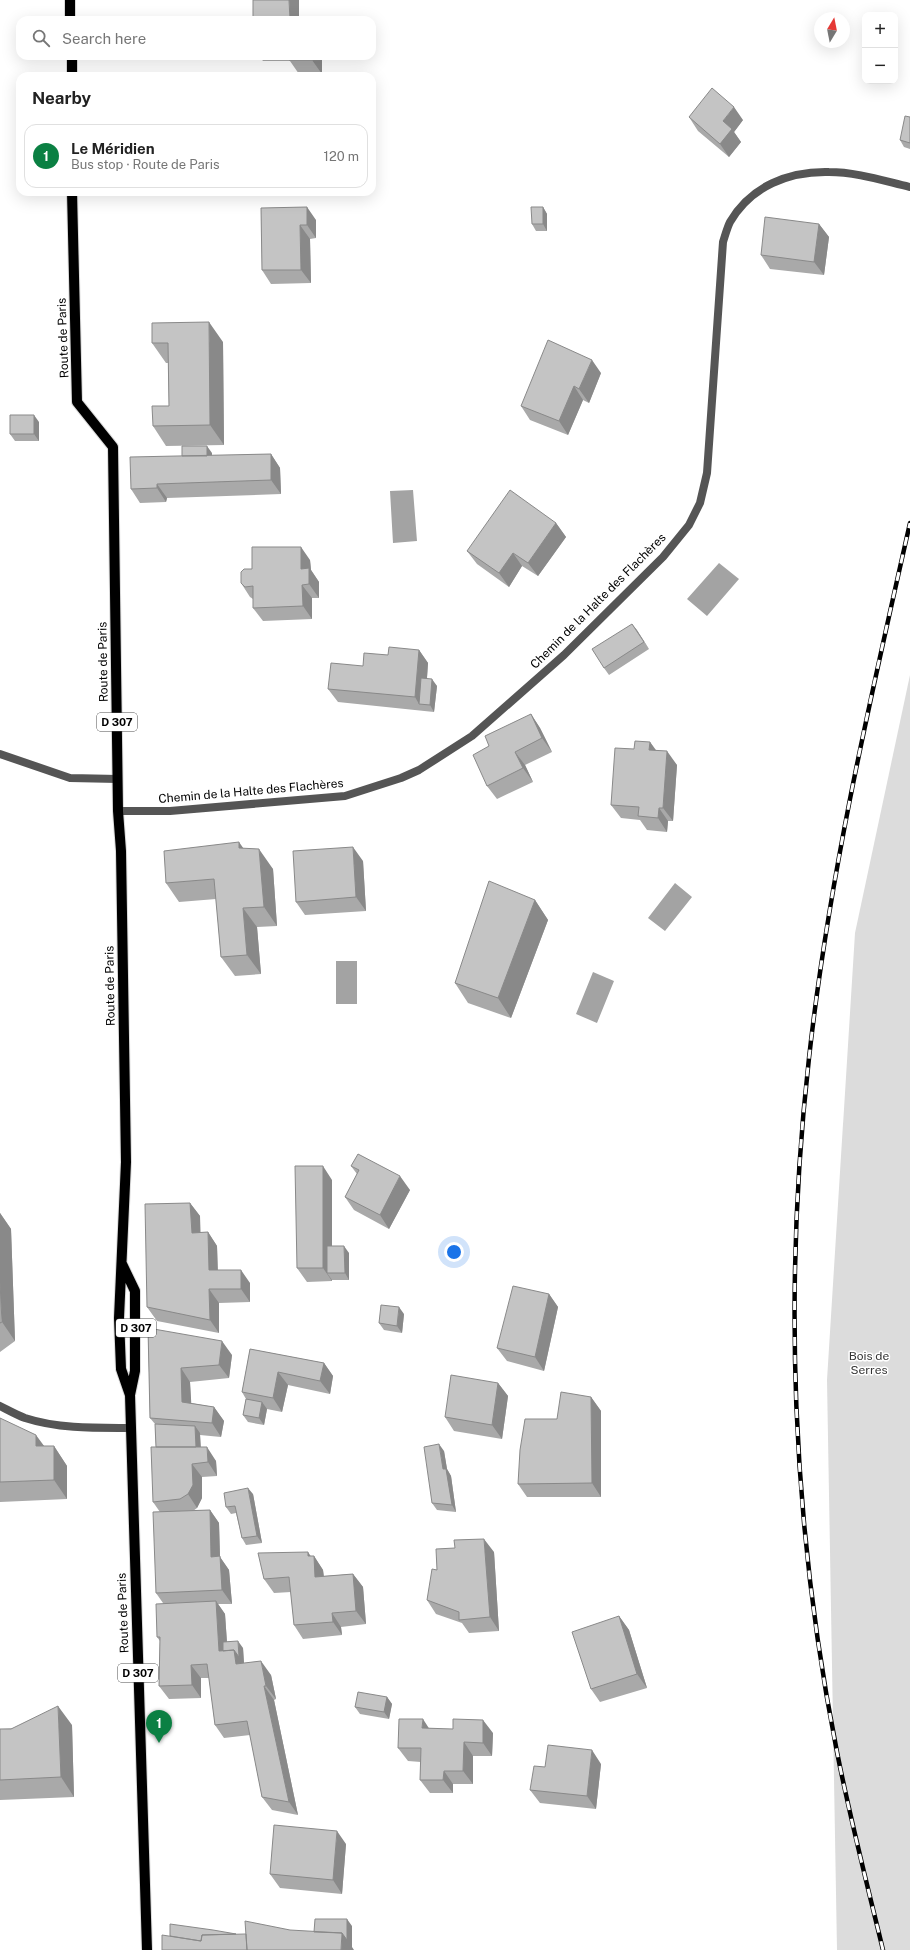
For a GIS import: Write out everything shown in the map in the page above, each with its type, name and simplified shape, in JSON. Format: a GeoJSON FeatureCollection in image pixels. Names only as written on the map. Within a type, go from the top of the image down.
{"type":"FeatureCollection","features":[{"type":"Feature","properties":{"kind":"main road"},"geometry":{"type":"LineString","coordinates":[[70,0],[70,16]]}},
{"type":"Feature","properties":{"kind":"main road"},"geometry":{"type":"LineString","coordinates":[[72,60],[72,72]]}},
{"type":"Feature","properties":{"kind":"main road","name":"Route de Paris"},"geometry":{"type":"LineString","coordinates":[[72,196],[78,402],[113,447],[118,811],[121,851],[126,1162],[122,1263],[119,1290],[121,1369],[130,1396]]}},
{"type":"Feature","properties":{"kind":"main road","name":"Route de Paris"},"geometry":{"type":"LineString","coordinates":[[122,1263],[135,1291],[135,1371],[130,1396],[147,1950]]}},
{"type":"Feature","properties":{"kind":"street","name":"Chemin de la Halte des Flachères"},"geometry":{"type":"LineString","coordinates":[[118,811],[170,811],[345,796],[401,778],[419,770],[472,736],[564,655],[662,557],[689,525],[700,503],[707,473],[723,242],[729,223],[741,205],[770,183],[787,176],[828,172],[851,174],[910,187]]}},
{"type":"Feature","properties":{"kind":"street"},"geometry":{"type":"LineString","coordinates":[[0,754],[70,778],[118,778]]}},
{"type":"Feature","properties":{"kind":"street"},"geometry":{"type":"LineString","coordinates":[[0,1406],[25,1418],[48,1424],[90,1428],[131,1428]]}},
{"type":"Feature","properties":{"kind":"green space","name":"Bois de Serres"},"geometry":{"type":"Polygon","coordinates":[[[910,675],[910,1950],[837,1950],[827,1380],[855,933],[910,675]]]}},
{"type":"Feature","properties":{"kind":"shaded area"},"geometry":{"type":"Polygon","coordinates":[[[413,490],[417,541],[393,543],[390,491],[413,490]]]}},
{"type":"Feature","properties":{"kind":"shaded area"},"geometry":{"type":"Polygon","coordinates":[[[719,563],[739,579],[707,616],[687,599],[719,563]]]}},
{"type":"Feature","properties":{"kind":"shaded area"},"geometry":{"type":"Polygon","coordinates":[[[675,883],[692,897],[665,931],[648,918],[675,883]]]}},
{"type":"Feature","properties":{"kind":"shaded area"},"geometry":{"type":"Polygon","coordinates":[[[336,961],[357,961],[357,1004],[336,1004],[336,961]]]}},
{"type":"Feature","properties":{"kind":"shaded area"},"geometry":{"type":"Polygon","coordinates":[[[593,972],[614,981],[597,1023],[576,1014],[593,972]]]}},
{"type":"Feature","properties":{"kind":"building"},"geometry":{"type":"Polygon","coordinates":[[[253,0],[289,0],[290,16],[253,16],[253,0]]]}},
{"type":"Feature","properties":{"kind":"building"},"geometry":{"type":"Polygon","coordinates":[[[712,88],[734,107],[723,121],[732,129],[720,144],[689,117],[712,88]]]}},
{"type":"Feature","properties":{"kind":"building"},"geometry":{"type":"Polygon","coordinates":[[[905,116],[910,117],[910,143],[900,140],[905,116]]]}},
{"type":"Feature","properties":{"kind":"building"},"geometry":{"type":"Polygon","coordinates":[[[307,207],[307,225],[300,225],[301,270],[262,270],[261,208],[307,207]]]}},
{"type":"Feature","properties":{"kind":"building"},"geometry":{"type":"Polygon","coordinates":[[[531,207],[543,207],[543,224],[532,224],[531,207]]]}},
{"type":"Feature","properties":{"kind":"building"},"geometry":{"type":"Polygon","coordinates":[[[765,217],[819,224],[814,262],[761,255],[765,217]]]}},
{"type":"Feature","properties":{"kind":"building"},"geometry":{"type":"Polygon","coordinates":[[[209,322],[210,425],[153,426],[152,406],[169,406],[168,343],[152,343],[152,323],[209,322]]]}},
{"type":"Feature","properties":{"kind":"building"},"geometry":{"type":"Polygon","coordinates":[[[548,340],[592,360],[579,389],[574,386],[559,421],[521,406],[548,340]]]}},
{"type":"Feature","properties":{"kind":"building"},"geometry":{"type":"Polygon","coordinates":[[[10,415],[34,415],[34,434],[10,434],[10,415]]]}},
{"type":"Feature","properties":{"kind":"building"},"geometry":{"type":"Polygon","coordinates":[[[182,446],[207,446],[207,456],[182,456],[182,446]]]}},
{"type":"Feature","properties":{"kind":"building"},"geometry":{"type":"Polygon","coordinates":[[[271,454],[271,480],[157,484],[157,488],[131,489],[130,457],[271,454]]]}},
{"type":"Feature","properties":{"kind":"building"},"geometry":{"type":"Polygon","coordinates":[[[510,490],[556,523],[528,563],[513,553],[499,573],[467,551],[510,490]]]}},
{"type":"Feature","properties":{"kind":"building"},"geometry":{"type":"Polygon","coordinates":[[[252,547],[301,547],[301,569],[309,568],[309,584],[302,585],[303,606],[253,608],[253,586],[245,587],[241,583],[241,572],[244,569],[252,569],[252,547]]]}},
{"type":"Feature","properties":{"kind":"building"},"geometry":{"type":"Polygon","coordinates":[[[632,624],[644,642],[604,668],[592,649],[632,624]]]}},
{"type":"Feature","properties":{"kind":"building"},"geometry":{"type":"Polygon","coordinates":[[[389,647],[419,650],[415,697],[328,689],[331,663],[363,666],[364,653],[388,655],[389,647]]]}},
{"type":"Feature","properties":{"kind":"building"},"geometry":{"type":"Polygon","coordinates":[[[421,678],[432,679],[430,705],[419,704],[421,678]]]}},
{"type":"Feature","properties":{"kind":"building"},"geometry":{"type":"Polygon","coordinates":[[[531,714],[542,738],[515,752],[523,768],[487,786],[473,755],[489,746],[485,736],[531,714]]]}},
{"type":"Feature","properties":{"kind":"building"},"geometry":{"type":"Polygon","coordinates":[[[635,741],[650,742],[649,750],[667,751],[663,808],[659,808],[658,818],[638,816],[639,807],[611,805],[615,748],[634,749],[635,741]]]}},
{"type":"Feature","properties":{"kind":"building"},"geometry":{"type":"Polygon","coordinates":[[[239,842],[239,848],[259,849],[264,907],[243,908],[247,955],[221,957],[214,879],[166,883],[164,851],[239,842]]]}},
{"type":"Feature","properties":{"kind":"building"},"geometry":{"type":"Polygon","coordinates":[[[353,847],[356,897],[296,902],[293,851],[353,847]]]}},
{"type":"Feature","properties":{"kind":"building"},"geometry":{"type":"Polygon","coordinates":[[[489,881],[535,900],[498,998],[455,983],[489,881]]]}},
{"type":"Feature","properties":{"kind":"building"},"geometry":{"type":"Polygon","coordinates":[[[358,1154],[400,1176],[380,1215],[345,1197],[359,1170],[351,1166],[358,1154]]]}},
{"type":"Feature","properties":{"kind":"building"},"geometry":{"type":"Polygon","coordinates":[[[295,1166],[323,1166],[323,1268],[297,1268],[295,1166]]]}},
{"type":"Feature","properties":{"kind":"building"},"geometry":{"type":"Polygon","coordinates":[[[190,1203],[192,1233],[208,1232],[209,1270],[241,1270],[241,1289],[209,1289],[210,1320],[147,1307],[145,1204],[190,1203]]]}},
{"type":"Feature","properties":{"kind":"building"},"geometry":{"type":"Polygon","coordinates":[[[327,1246],[344,1246],[345,1273],[327,1273],[327,1246]]]}},
{"type":"Feature","properties":{"kind":"building"},"geometry":{"type":"Polygon","coordinates":[[[0,1282],[2,1322],[0,1323],[0,1282]]]}},
{"type":"Feature","properties":{"kind":"building"},"geometry":{"type":"Polygon","coordinates":[[[513,1286],[549,1294],[535,1357],[497,1348],[513,1286]]]}},
{"type":"Feature","properties":{"kind":"building"},"geometry":{"type":"Polygon","coordinates":[[[381,1305],[399,1307],[397,1326],[379,1323],[381,1305]]]}},
{"type":"Feature","properties":{"kind":"building"},"geometry":{"type":"Polygon","coordinates":[[[148,1328],[222,1341],[219,1365],[181,1368],[182,1402],[214,1407],[212,1423],[150,1418],[148,1328]]]}},
{"type":"Feature","properties":{"kind":"building"},"geometry":{"type":"Polygon","coordinates":[[[250,1349],[324,1363],[320,1381],[278,1372],[273,1398],[242,1392],[250,1349]]]}},
{"type":"Feature","properties":{"kind":"building"},"geometry":{"type":"Polygon","coordinates":[[[451,1375],[498,1383],[492,1425],[445,1417],[451,1375]]]}},
{"type":"Feature","properties":{"kind":"building"},"geometry":{"type":"Polygon","coordinates":[[[561,1392],[591,1397],[592,1483],[518,1484],[520,1450],[525,1419],[557,1419],[561,1392]]]}},
{"type":"Feature","properties":{"kind":"building"},"geometry":{"type":"Polygon","coordinates":[[[246,1399],[262,1402],[259,1418],[243,1415],[246,1399]]]}},
{"type":"Feature","properties":{"kind":"building"},"geometry":{"type":"Polygon","coordinates":[[[0,1418],[36,1435],[36,1446],[54,1446],[54,1480],[0,1482],[0,1418]]]}},
{"type":"Feature","properties":{"kind":"building"},"geometry":{"type":"Polygon","coordinates":[[[155,1424],[195,1426],[196,1447],[156,1447],[155,1424]]]}},
{"type":"Feature","properties":{"kind":"building"},"geometry":{"type":"Polygon","coordinates":[[[439,1444],[443,1469],[446,1469],[452,1505],[432,1503],[424,1447],[439,1444]]]}},
{"type":"Feature","properties":{"kind":"building"},"geometry":{"type":"Polygon","coordinates":[[[151,1447],[207,1447],[208,1462],[192,1464],[193,1485],[188,1494],[180,1499],[153,1502],[151,1447]]]}},
{"type":"Feature","properties":{"kind":"building"},"geometry":{"type":"Polygon","coordinates":[[[248,1488],[257,1536],[242,1538],[235,1506],[226,1507],[224,1493],[248,1488]]]}},
{"type":"Feature","properties":{"kind":"building"},"geometry":{"type":"Polygon","coordinates":[[[210,1510],[211,1557],[220,1556],[222,1590],[156,1593],[153,1512],[210,1510]]]}},
{"type":"Feature","properties":{"kind":"building"},"geometry":{"type":"Polygon","coordinates":[[[484,1539],[490,1617],[459,1620],[459,1612],[427,1600],[432,1569],[437,1570],[436,1549],[455,1548],[454,1540],[484,1539]]]}},
{"type":"Feature","properties":{"kind":"building"},"geometry":{"type":"Polygon","coordinates":[[[308,1552],[308,1556],[314,1556],[315,1577],[353,1574],[356,1611],[332,1613],[333,1622],[294,1625],[289,1577],[264,1579],[258,1553],[308,1552]]]}},
{"type":"Feature","properties":{"kind":"building"},"geometry":{"type":"Polygon","coordinates":[[[216,1601],[219,1651],[234,1650],[236,1664],[261,1661],[266,1686],[264,1686],[289,1802],[262,1797],[247,1721],[215,1725],[207,1664],[191,1665],[192,1685],[159,1686],[160,1637],[157,1637],[156,1604],[216,1601]]]}},
{"type":"Feature","properties":{"kind":"building"},"geometry":{"type":"Polygon","coordinates":[[[619,1616],[637,1674],[591,1689],[572,1632],[619,1616]]]}},
{"type":"Feature","properties":{"kind":"building"},"geometry":{"type":"Polygon","coordinates":[[[238,1641],[239,1657],[234,1650],[223,1651],[223,1642],[238,1641]]]}},
{"type":"Feature","properties":{"kind":"building"},"geometry":{"type":"Polygon","coordinates":[[[358,1692],[387,1697],[384,1712],[355,1707],[358,1692]]]}},
{"type":"Feature","properties":{"kind":"building"},"geometry":{"type":"Polygon","coordinates":[[[58,1706],[61,1777],[0,1780],[0,1729],[11,1729],[58,1706]]]}},
{"type":"Feature","properties":{"kind":"building"},"geometry":{"type":"Polygon","coordinates":[[[399,1719],[423,1719],[422,1728],[453,1729],[453,1719],[483,1720],[483,1743],[464,1742],[463,1771],[444,1771],[443,1780],[420,1780],[421,1748],[398,1748],[399,1719]]]}},
{"type":"Feature","properties":{"kind":"building"},"geometry":{"type":"Polygon","coordinates":[[[548,1745],[592,1750],[587,1796],[530,1790],[534,1766],[545,1767],[548,1745]]]}},
{"type":"Feature","properties":{"kind":"building"},"geometry":{"type":"Polygon","coordinates":[[[274,1825],[337,1831],[333,1880],[270,1874],[274,1825]]]}},
{"type":"Feature","properties":{"kind":"building"},"geometry":{"type":"Polygon","coordinates":[[[315,1919],[347,1919],[347,1940],[342,1933],[314,1932],[315,1919]]]}},
{"type":"Feature","properties":{"kind":"building"},"geometry":{"type":"Polygon","coordinates":[[[245,1921],[290,1930],[342,1933],[341,1950],[247,1950],[245,1921]]]}},
{"type":"Feature","properties":{"kind":"building"},"geometry":{"type":"Polygon","coordinates":[[[170,1924],[236,1934],[202,1935],[201,1941],[170,1936],[170,1924]]]}},
{"type":"Feature","properties":{"kind":"building"},"geometry":{"type":"Polygon","coordinates":[[[246,1934],[247,1950],[162,1950],[162,1935],[201,1941],[202,1935],[246,1934]]]}},
{"type":"Feature","properties":{"kind":"railway"},"geometry":{"type":"LineString","coordinates":[[883,1950],[837,1752],[822,1666],[810,1580],[796,1406],[796,1232],[801,1145],[817,990],[839,856],[852,789],[910,523]]}},
{"type":"Feature","properties":{"kind":"place","name":"Le Méridien"},"geometry":{"type":"Point","coordinates":[159,1743]}}]}
